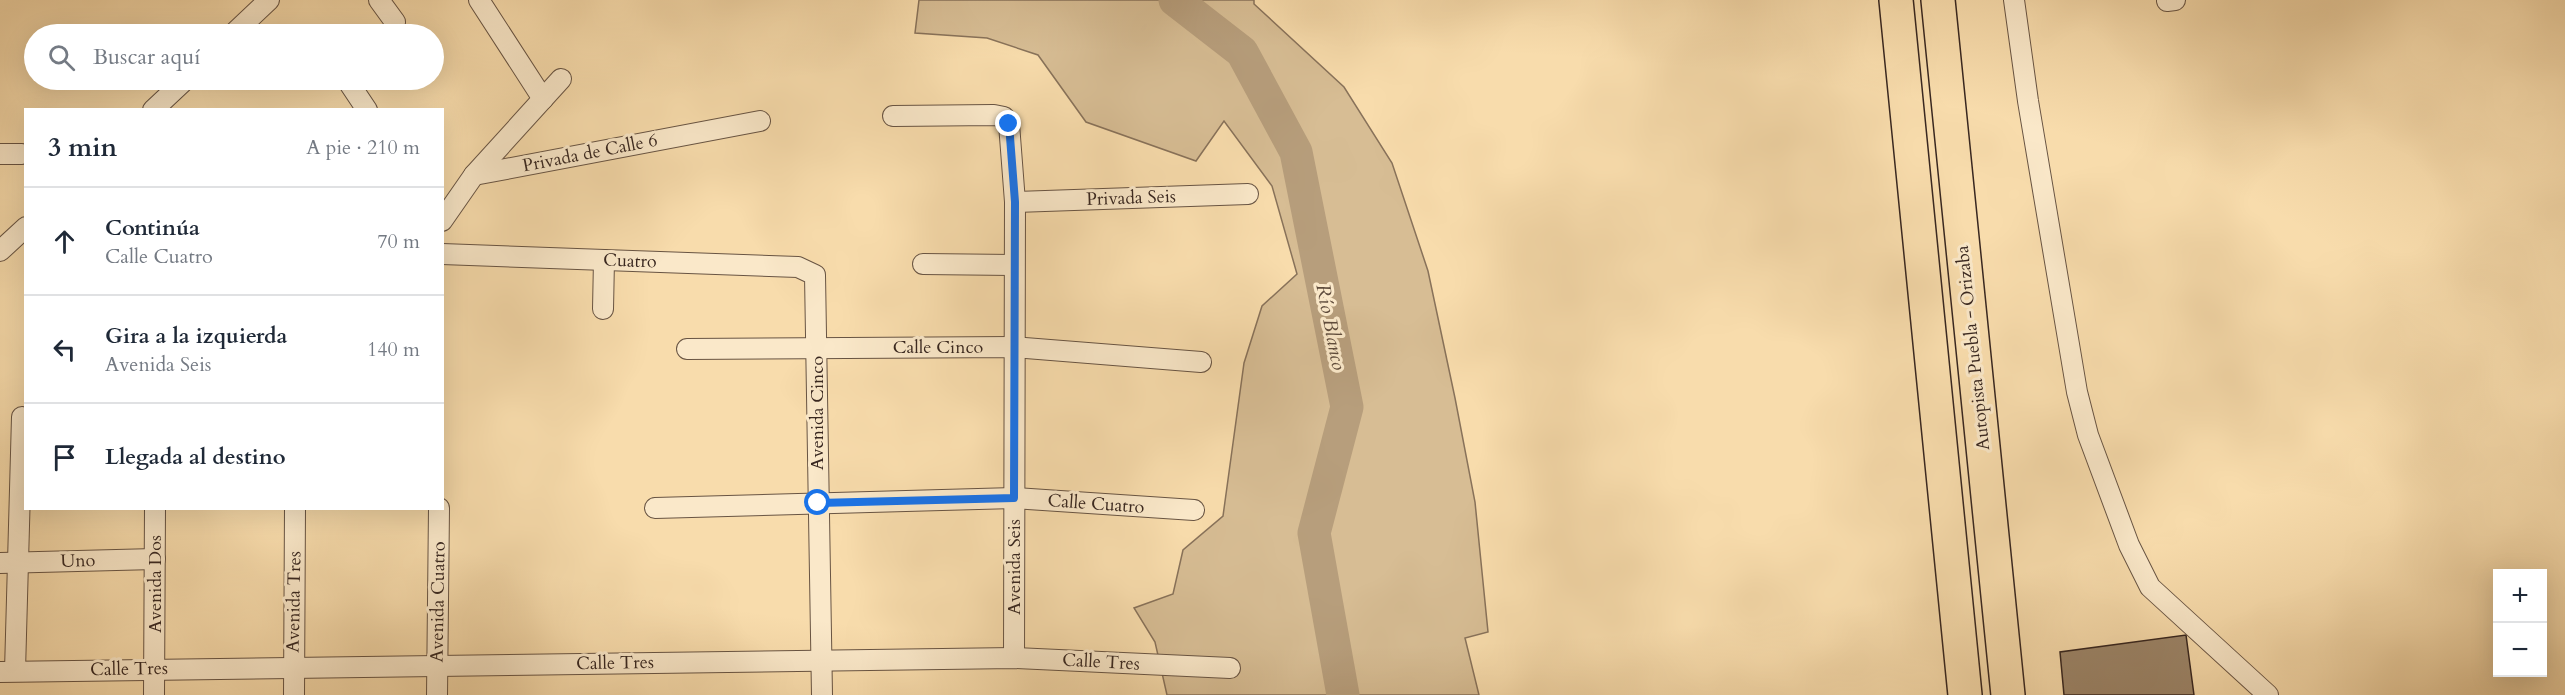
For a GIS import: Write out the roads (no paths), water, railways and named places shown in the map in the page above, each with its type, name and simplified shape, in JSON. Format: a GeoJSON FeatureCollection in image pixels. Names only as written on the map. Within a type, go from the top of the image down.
{"type":"FeatureCollection","features":[{"type":"Feature","properties":{"kind":"highway"},"geometry":{"type":"LineString","coordinates":[[1896,0],[1965,695]]}},
{"type":"Feature","properties":{"kind":"highway","name":"Autopista Puebla - Orizaba"},"geometry":{"type":"LineString","coordinates":[[1938,0],[2008,695]]}},
{"type":"Feature","properties":{"kind":"street"},"geometry":{"type":"LineString","coordinates":[[244,24],[269,0]]}},
{"type":"Feature","properties":{"kind":"street"},"geometry":{"type":"LineString","coordinates":[[379,0],[396,22]]}},
{"type":"Feature","properties":{"kind":"street"},"geometry":{"type":"LineString","coordinates":[[479,0],[543,99]]}},
{"type":"Feature","properties":{"kind":"street"},"geometry":{"type":"LineString","coordinates":[[2014,0],[2028,101],[2077,393],[2088,435],[2129,545],[2150,587],[2268,695]]}},
{"type":"Feature","properties":{"kind":"street"},"geometry":{"type":"LineString","coordinates":[[444,218],[474,175],[561,79]]}},
{"type":"Feature","properties":{"kind":"street"},"geometry":{"type":"LineString","coordinates":[[155,108],[174,90]]}},
{"type":"Feature","properties":{"kind":"street"},"geometry":{"type":"LineString","coordinates":[[354,90],[366,108]]}},
{"type":"Feature","properties":{"kind":"street","name":"Avenida Seis"},"geometry":{"type":"LineString","coordinates":[[893,116],[994,115],[1004,117],[1009,124],[1015,202],[1013,265],[1014,658]]}},
{"type":"Feature","properties":{"kind":"street","name":"Privada de Calle 6"},"geometry":{"type":"LineString","coordinates":[[474,175],[760,121]]}},
{"type":"Feature","properties":{"kind":"street"},"geometry":{"type":"LineString","coordinates":[[0,154],[22,154]]}},
{"type":"Feature","properties":{"kind":"street","name":"Privada Seis"},"geometry":{"type":"LineString","coordinates":[[1015,202],[1248,194]]}},
{"type":"Feature","properties":{"kind":"street"},"geometry":{"type":"LineString","coordinates":[[1,250],[24,229]]}},
{"type":"Feature","properties":{"kind":"street"},"geometry":{"type":"LineString","coordinates":[[1,250],[24,250]]}},
{"type":"Feature","properties":{"kind":"street","name":"Cuatro"},"geometry":{"type":"LineString","coordinates":[[444,254],[798,267],[815,275]]}},
{"type":"Feature","properties":{"kind":"street"},"geometry":{"type":"LineString","coordinates":[[603,309],[604,260]]}},
{"type":"Feature","properties":{"kind":"street"},"geometry":{"type":"LineString","coordinates":[[923,264],[1013,265]]}},
{"type":"Feature","properties":{"kind":"street","name":"Avenida Cinco"},"geometry":{"type":"LineString","coordinates":[[815,275],[822,695]]}},
{"type":"Feature","properties":{"kind":"street","name":"Calle Cinco"},"geometry":{"type":"LineString","coordinates":[[687,350],[817,347],[1014,347],[1202,362]]}},
{"type":"Feature","properties":{"kind":"street"},"geometry":{"type":"LineString","coordinates":[[8,671],[8,563],[22,417]]}},
{"type":"Feature","properties":{"kind":"street","name":"Calle Cuatro"},"geometry":{"type":"LineString","coordinates":[[655,508],[1014,498],[1194,510]]}},
{"type":"Feature","properties":{"kind":"street","name":"Avenida Dos"},"geometry":{"type":"LineString","coordinates":[[154,695],[155,510]]}},
{"type":"Feature","properties":{"kind":"street","name":"Avenida Tres"},"geometry":{"type":"LineString","coordinates":[[294,695],[295,510]]}},
{"type":"Feature","properties":{"kind":"street","name":"Avenida Cuatro"},"geometry":{"type":"LineString","coordinates":[[437,695],[439,510]]}},
{"type":"Feature","properties":{"kind":"street","name":"Uno"},"geometry":{"type":"LineString","coordinates":[[8,563],[155,559]]}},
{"type":"Feature","properties":{"kind":"street","name":"Calle Tres"},"geometry":{"type":"LineString","coordinates":[[8,671],[1014,658],[1230,668]]}},
{"type":"Feature","properties":{"kind":"waterway","name":"Río Blanco"},"geometry":{"type":"LineString","coordinates":[[1175,0],[1242,52],[1296,152],[1347,407],[1314,533],[1343,695]]}}]}
